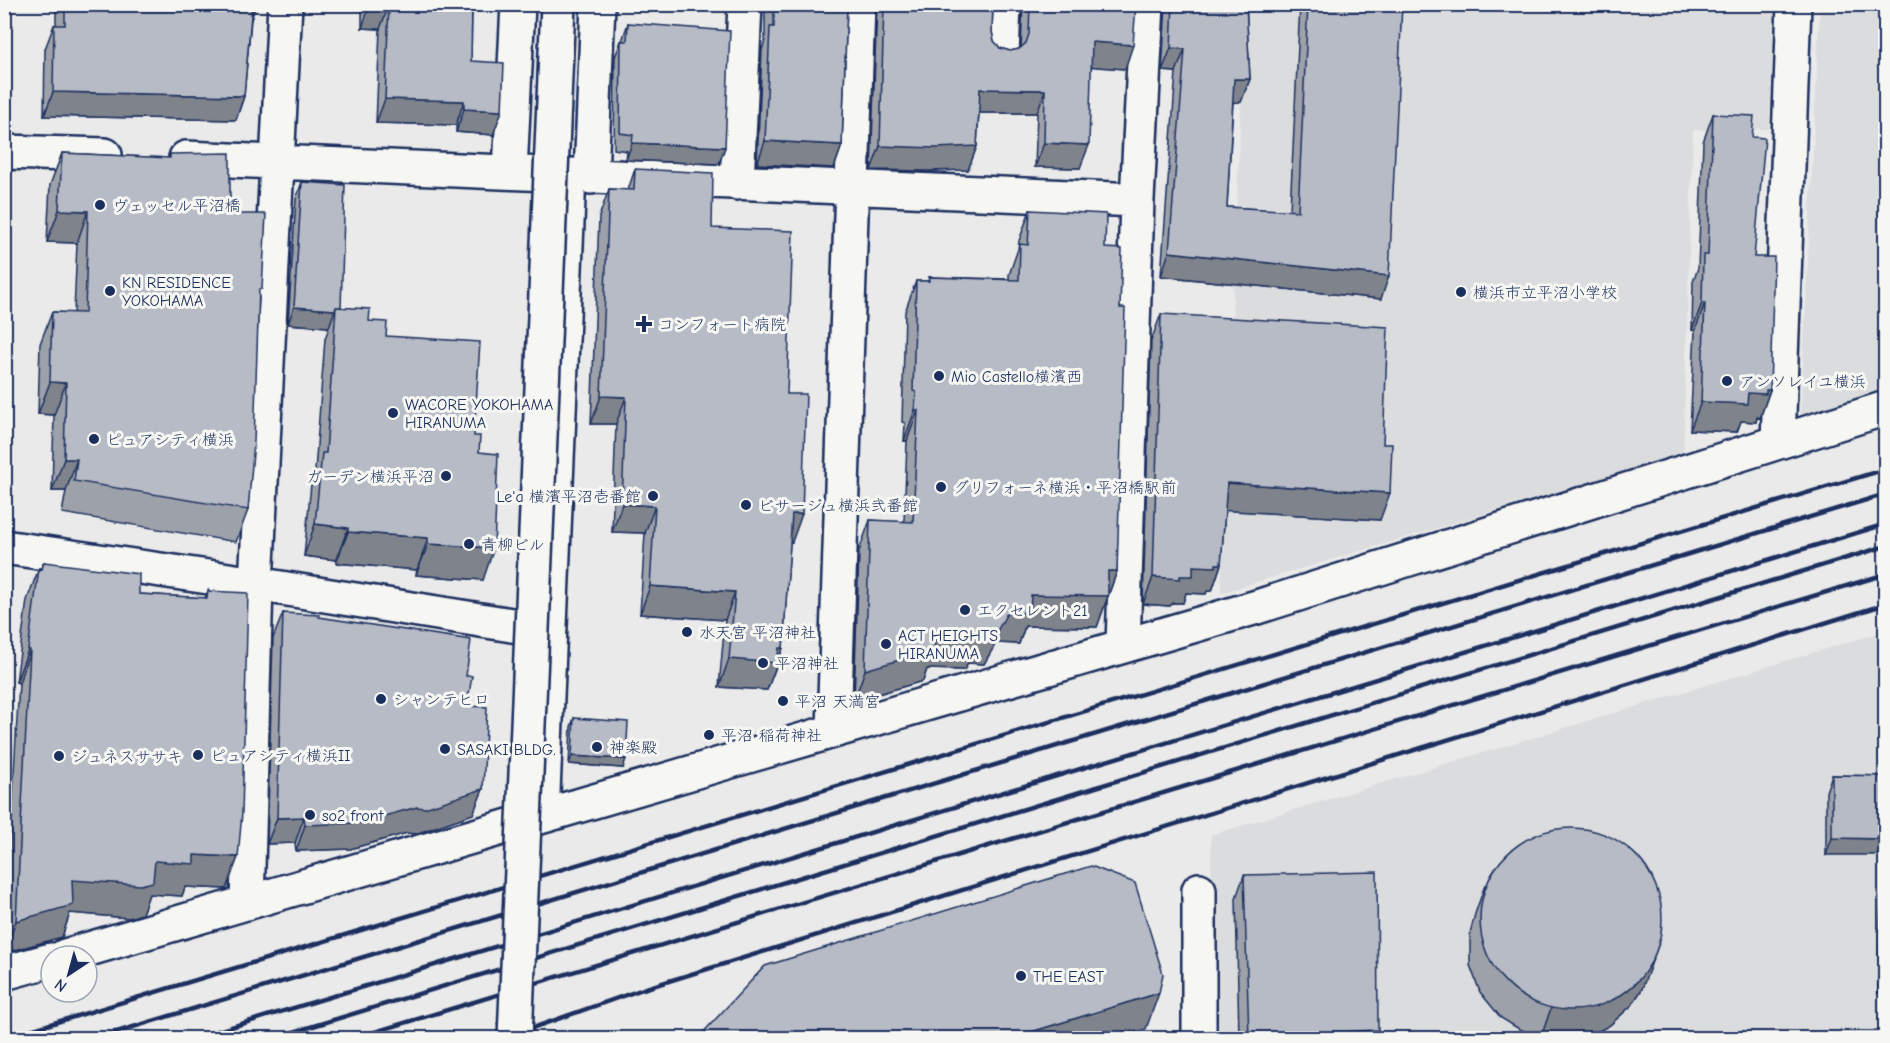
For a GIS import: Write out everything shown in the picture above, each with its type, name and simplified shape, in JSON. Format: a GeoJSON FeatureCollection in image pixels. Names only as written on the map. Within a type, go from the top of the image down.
{"type":"FeatureCollection","features":[{"type":"Feature","properties":{"kind":"street"},"geometry":{"type":"LineString","coordinates":[[247,903],[256,584],[285,4]]}},
{"type":"Feature","properties":{"kind":"street"},"geometry":{"type":"LineString","coordinates":[[509,825],[518,626],[523,173],[518,4]]}},
{"type":"Feature","properties":{"kind":"street"},"geometry":{"type":"LineString","coordinates":[[515,1038],[558,4]]}},
{"type":"Feature","properties":{"kind":"street"},"geometry":{"type":"LineString","coordinates":[[542,816],[549,639],[580,176],[598,4]]}},
{"type":"Feature","properties":{"kind":"street"},"geometry":{"type":"LineString","coordinates":[[737,183],[746,4]]}},
{"type":"Feature","properties":{"kind":"street"},"geometry":{"type":"LineString","coordinates":[[834,729],[858,4]]}},
{"type":"Feature","properties":{"kind":"street"},"geometry":{"type":"LineString","coordinates":[[1002,56],[1004,4]]}},
{"type":"Feature","properties":{"kind":"street"},"geometry":{"type":"LineString","coordinates":[[1123,646],[1137,200],[1147,4]]}},
{"type":"Feature","properties":{"kind":"street"},"geometry":{"type":"LineString","coordinates":[[1779,442],[1794,4]]}},
{"type":"Feature","properties":{"kind":"street"},"geometry":{"type":"LineString","coordinates":[[4,152],[1137,200]]}},
{"type":"Feature","properties":{"kind":"street"},"geometry":{"type":"LineString","coordinates":[[99,946],[1257,607],[1886,408]]}},
{"type":"Feature","properties":{"kind":"street"},"geometry":{"type":"LineString","coordinates":[[4,547],[518,626],[549,639]]}},
{"type":"Feature","properties":{"kind":"street"},"geometry":{"type":"LineString","coordinates":[[1199,890],[1199,1038]]}},
{"type":"Feature","properties":{"kind":"street"},"geometry":{"type":"LineString","coordinates":[[4,973],[39,963]]}},
{"type":"Feature","properties":{"kind":"shaded area","name":"横浜市立平沼小学校"},"geometry":{"type":"Polygon","coordinates":[[[1245,5],[1775,5],[1769,129],[1693,130],[1683,454],[1221,593],[1245,5]]]}},
{"type":"Feature","properties":{"kind":"shaded area"},"geometry":{"type":"Polygon","coordinates":[[[1820,5],[1885,5],[1885,399],[1800,427],[1820,5]]]}},
{"type":"Feature","properties":{"kind":"shaded area"},"geometry":{"type":"Polygon","coordinates":[[[1885,631],[1885,1038],[1213,1038],[1211,835],[1885,631]]]}},
{"type":"Feature","properties":{"kind":"building"},"geometry":{"type":"Polygon","coordinates":[[[65,4],[252,4],[244,96],[53,92],[54,25],[65,25],[65,4]]]}},
{"type":"Feature","properties":{"kind":"building"},"geometry":{"type":"Polygon","coordinates":[[[378,4],[472,4],[471,61],[504,63],[502,111],[464,109],[464,101],[385,99],[389,5],[378,4]]]}},
{"type":"Feature","properties":{"kind":"building"},"geometry":{"type":"Polygon","coordinates":[[[774,4],[847,4],[842,145],[765,141],[770,27],[774,27],[774,4]]]}},
{"type":"Feature","properties":{"kind":"building"},"geometry":{"type":"Polygon","coordinates":[[[884,4],[993,4],[994,41],[1000,48],[1010,51],[1019,49],[1026,43],[1029,34],[1030,4],[1136,4],[1133,45],[1092,42],[1089,145],[1044,143],[1045,90],[980,89],[977,146],[936,148],[880,146],[884,4]]]}},
{"type":"Feature","properties":{"kind":"building"},"geometry":{"type":"Polygon","coordinates":[[[1173,4],[1246,4],[1250,79],[1234,79],[1227,207],[1298,211],[1308,4],[1402,4],[1389,276],[1169,252],[1185,49],[1171,48],[1173,4]]]}},
{"type":"Feature","properties":{"kind":"building"},"geometry":{"type":"Polygon","coordinates":[[[628,23],[730,31],[725,147],[632,143],[633,135],[620,133],[621,41],[627,41],[628,23]]]}},
{"type":"Feature","properties":{"kind":"building"},"geometry":{"type":"Polygon","coordinates":[[[1713,114],[1754,116],[1752,137],[1765,138],[1754,257],[1774,257],[1770,390],[1766,390],[1766,394],[1748,393],[1747,404],[1701,402],[1705,303],[1702,303],[1703,255],[1708,255],[1713,114]]]}},
{"type":"Feature","properties":{"kind":"building"},"geometry":{"type":"Polygon","coordinates":[[[62,153],[170,158],[170,154],[230,153],[230,214],[266,214],[262,289],[259,289],[254,442],[248,510],[74,481],[77,459],[64,459],[66,383],[50,382],[52,312],[85,313],[88,211],[59,210],[62,153]]]}},
{"type":"Feature","properties":{"kind":"building"},"geometry":{"type":"Polygon","coordinates":[[[635,169],[713,173],[712,228],[793,231],[787,394],[806,394],[802,514],[792,514],[783,648],[779,648],[777,663],[729,659],[735,592],[650,586],[655,506],[622,504],[626,397],[601,396],[609,189],[634,190],[635,169]]]}},
{"type":"Feature","properties":{"kind":"building"},"geometry":{"type":"Polygon","coordinates":[[[302,182],[345,185],[341,307],[336,307],[335,310],[294,307],[302,182]]]}},
{"type":"Feature","properties":{"kind":"building"},"geometry":{"type":"Polygon","coordinates":[[[1030,210],[1106,214],[1105,248],[1122,249],[1120,308],[1125,308],[1117,571],[1108,571],[1108,596],[1031,595],[1030,613],[1007,613],[996,633],[980,633],[975,639],[935,638],[934,650],[865,670],[870,520],[913,522],[918,410],[915,410],[916,392],[913,391],[916,281],[929,281],[929,277],[1019,280],[1020,244],[1028,245],[1030,210]]]}},
{"type":"Feature","properties":{"kind":"building"},"geometry":{"type":"Polygon","coordinates":[[[336,307],[370,309],[369,321],[387,322],[386,336],[480,342],[474,436],[480,436],[479,452],[498,454],[494,548],[428,544],[428,538],[348,532],[348,528],[315,524],[322,453],[326,453],[336,307]]]}},
{"type":"Feature","properties":{"kind":"building"},"geometry":{"type":"Polygon","coordinates":[[[1161,314],[1388,327],[1383,444],[1392,444],[1390,493],[1227,483],[1221,564],[1216,564],[1216,567],[1193,566],[1193,576],[1180,576],[1180,579],[1153,577],[1161,314]]]}},
{"type":"Feature","properties":{"kind":"building"},"geometry":{"type":"Polygon","coordinates":[[[44,562],[139,574],[139,594],[207,598],[208,591],[248,593],[242,813],[238,857],[194,855],[194,864],[155,861],[153,882],[141,885],[72,880],[73,905],[16,921],[30,650],[28,650],[39,568],[42,569],[44,562]]]}},
{"type":"Feature","properties":{"kind":"building"},"geometry":{"type":"Polygon","coordinates":[[[283,613],[319,615],[319,617],[471,640],[466,676],[472,676],[467,706],[487,707],[483,789],[425,808],[417,807],[359,823],[305,825],[304,817],[277,818],[283,613]]]}},
{"type":"Feature","properties":{"kind":"building","name":"神楽殿"},"geometry":{"type":"Polygon","coordinates":[[[574,718],[628,722],[626,759],[572,756],[574,718]]]}},
{"type":"Feature","properties":{"kind":"building"},"geometry":{"type":"Polygon","coordinates":[[[1832,775],[1886,776],[1886,839],[1832,838],[1832,775]]]}},
{"type":"Feature","properties":{"kind":"building"},"geometry":{"type":"Polygon","coordinates":[[[1571,828],[1606,835],[1622,843],[1635,855],[1647,868],[1655,884],[1662,919],[1655,954],[1647,970],[1635,983],[1622,995],[1606,1003],[1571,1010],[1536,1003],[1520,995],[1507,983],[1495,970],[1487,954],[1480,919],[1487,884],[1495,868],[1507,855],[1520,843],[1536,835],[1571,828]]]}},
{"type":"Feature","properties":{"kind":"building"},"geometry":{"type":"Polygon","coordinates":[[[1091,866],[1135,883],[1163,974],[1159,993],[1011,1038],[698,1038],[765,966],[1091,866]]]}},
{"type":"Feature","properties":{"kind":"building"},"geometry":{"type":"Polygon","coordinates":[[[1377,872],[1378,1030],[1322,1033],[1322,1038],[1249,1038],[1244,875],[1377,872]]]}},
{"type":"Feature","properties":{"kind":"railway"},"geometry":{"type":"LineString","coordinates":[[4,1038],[1886,469]]}},
{"type":"Feature","properties":{"kind":"railway"},"geometry":{"type":"LineString","coordinates":[[97,1038],[1886,494]]}},
{"type":"Feature","properties":{"kind":"railway"},"geometry":{"type":"LineString","coordinates":[[195,1038],[1886,524]]}},
{"type":"Feature","properties":{"kind":"railway"},"geometry":{"type":"LineString","coordinates":[[274,1038],[1886,546]]}},
{"type":"Feature","properties":{"kind":"railway"},"geometry":{"type":"LineString","coordinates":[[355,1038],[1886,574]]}},
{"type":"Feature","properties":{"kind":"railway"},"geometry":{"type":"LineString","coordinates":[[504,1038],[643,989],[1886,604]]}},
{"type":"Feature","properties":{"kind":"place","name":"ヴェッセル平沼橋"},"geometry":{"type":"Point","coordinates":[100,205]}},
{"type":"Feature","properties":{"kind":"place","name":"KN RESIDENCE YOKOHAMA"},"geometry":{"type":"Point","coordinates":[110,291]}},
{"type":"Feature","properties":{"kind":"place","name":"横浜市立平沼小学校"},"geometry":{"type":"Point","coordinates":[1461,292]}},
{"type":"Feature","properties":{"kind":"place","name":"コンフォート病院"},"geometry":{"type":"Point","coordinates":[644,324]}},
{"type":"Feature","properties":{"kind":"place","name":"Mio Castello横濱西"},"geometry":{"type":"Point","coordinates":[939,376]}},
{"type":"Feature","properties":{"kind":"place","name":"アンソレイユ横浜"},"geometry":{"type":"Point","coordinates":[1727,381]}},
{"type":"Feature","properties":{"kind":"place","name":"WACORE YOKOHAMA HIRANUMA"},"geometry":{"type":"Point","coordinates":[393,413]}},
{"type":"Feature","properties":{"kind":"place","name":"ピュアシティ横浜"},"geometry":{"type":"Point","coordinates":[94,439]}},
{"type":"Feature","properties":{"kind":"place","name":"ガーデン横浜平沼"},"geometry":{"type":"Point","coordinates":[446,476]}},
{"type":"Feature","properties":{"kind":"place","name":"グリフォーネ横浜・平沼橋駅前"},"geometry":{"type":"Point","coordinates":[941,487]}},
{"type":"Feature","properties":{"kind":"place","name":"Le'a 横濱平沼壱番館"},"geometry":{"type":"Point","coordinates":[653,496]}},
{"type":"Feature","properties":{"kind":"place","name":"ビサージュ横浜弐番館"},"geometry":{"type":"Point","coordinates":[746,505]}},
{"type":"Feature","properties":{"kind":"place","name":"青柳ビル"},"geometry":{"type":"Point","coordinates":[469,544]}},
{"type":"Feature","properties":{"kind":"place","name":"エクセレント21"},"geometry":{"type":"Point","coordinates":[965,610]}},
{"type":"Feature","properties":{"kind":"place","name":"水天宮 平沼神社"},"geometry":{"type":"Point","coordinates":[687,632]}},
{"type":"Feature","properties":{"kind":"place","name":"ACT HEIGHTS HIRANUMA"},"geometry":{"type":"Point","coordinates":[886,644]}},
{"type":"Feature","properties":{"kind":"place","name":"平沼神社"},"geometry":{"type":"Point","coordinates":[763,663]}},
{"type":"Feature","properties":{"kind":"place","name":"シャンテヒロ"},"geometry":{"type":"Point","coordinates":[381,699]}},
{"type":"Feature","properties":{"kind":"place","name":"平沼 天満宮"},"geometry":{"type":"Point","coordinates":[783,701]}},
{"type":"Feature","properties":{"kind":"place","name":"平沼 稲荷神社"},"geometry":{"type":"Point","coordinates":[709,735]}},
{"type":"Feature","properties":{"kind":"place","name":"神楽殿"},"geometry":{"type":"Point","coordinates":[597,747]}},
{"type":"Feature","properties":{"kind":"place","name":"SASAKI BLDG."},"geometry":{"type":"Point","coordinates":[445,749]}},
{"type":"Feature","properties":{"kind":"place","name":"ピュアシティ横浜II"},"geometry":{"type":"Point","coordinates":[198,755]}},
{"type":"Feature","properties":{"kind":"place","name":"ジュネスササキ"},"geometry":{"type":"Point","coordinates":[59,756]}},
{"type":"Feature","properties":{"kind":"place","name":"so2 front"},"geometry":{"type":"Point","coordinates":[310,815]}},
{"type":"Feature","properties":{"kind":"place","name":"THE EAST"},"geometry":{"type":"Point","coordinates":[1021,976]}}]}
